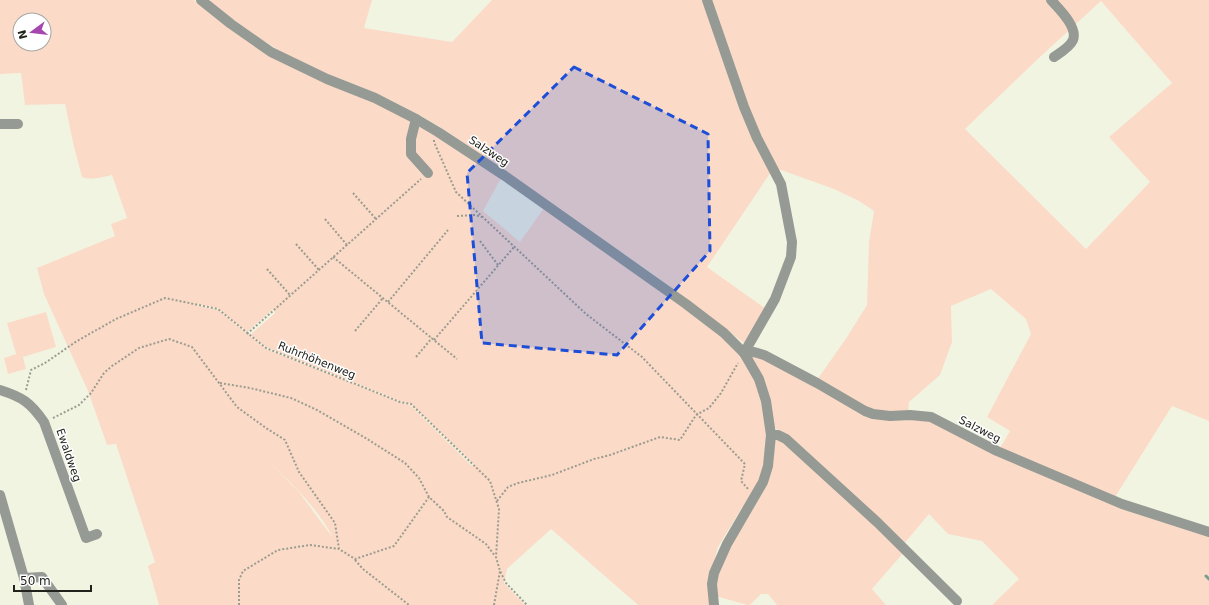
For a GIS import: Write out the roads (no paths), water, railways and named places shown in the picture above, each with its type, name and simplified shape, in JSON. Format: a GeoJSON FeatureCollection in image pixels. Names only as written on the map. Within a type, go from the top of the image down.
{"type":"FeatureCollection","features":[{"type":"Feature","properties":{"kind":"street","name":"Salzweg"},"geometry":{"type":"LineString","coordinates":[[201,0],[231,24],[272,52],[320,75],[375,98],[438,132],[505,176],[686,304],[724,332],[744,353],[759,379],[766,401],[771,435],[768,466],[763,482],[727,544],[714,573],[712,584],[714,605]]}},
{"type":"Feature","properties":{"kind":"street"},"geometry":{"type":"LineString","coordinates":[[707,0],[744,107],[757,138],[781,184],[792,242],[791,257],[775,299],[744,353]]}},
{"type":"Feature","properties":{"kind":"street"},"geometry":{"type":"LineString","coordinates":[[1051,0],[1068,20],[1073,30],[1072,42],[1054,57]]}},
{"type":"Feature","properties":{"kind":"street"},"geometry":{"type":"LineString","coordinates":[[416,119],[411,139],[410,154],[428,173]]}},
{"type":"Feature","properties":{"kind":"street"},"geometry":{"type":"LineString","coordinates":[[0,124],[18,124]]}},
{"type":"Feature","properties":{"kind":"street","name":"Salzweg"},"geometry":{"type":"LineString","coordinates":[[744,353],[754,352],[764,355],[817,382],[865,411],[873,414],[890,416],[910,415],[931,418],[997,451],[1122,504],[1209,532]]}},
{"type":"Feature","properties":{"kind":"street","name":"Ewaldweg"},"geometry":{"type":"LineString","coordinates":[[0,390],[24,399],[36,410],[44,422],[86,538],[98,534]]}},
{"type":"Feature","properties":{"kind":"street"},"geometry":{"type":"LineString","coordinates":[[771,435],[778,435],[786,439],[878,522],[957,601]]}},
{"type":"Feature","properties":{"kind":"street"},"geometry":{"type":"LineString","coordinates":[[0,495],[24,578],[29,605]]}},
{"type":"Feature","properties":{"kind":"street"},"geometry":{"type":"LineString","coordinates":[[24,578],[42,577],[62,605]]}},
{"type":"Feature","properties":{"kind":"waterway"},"geometry":{"type":"LineString","coordinates":[[1206,576],[1209,579]]}}]}
